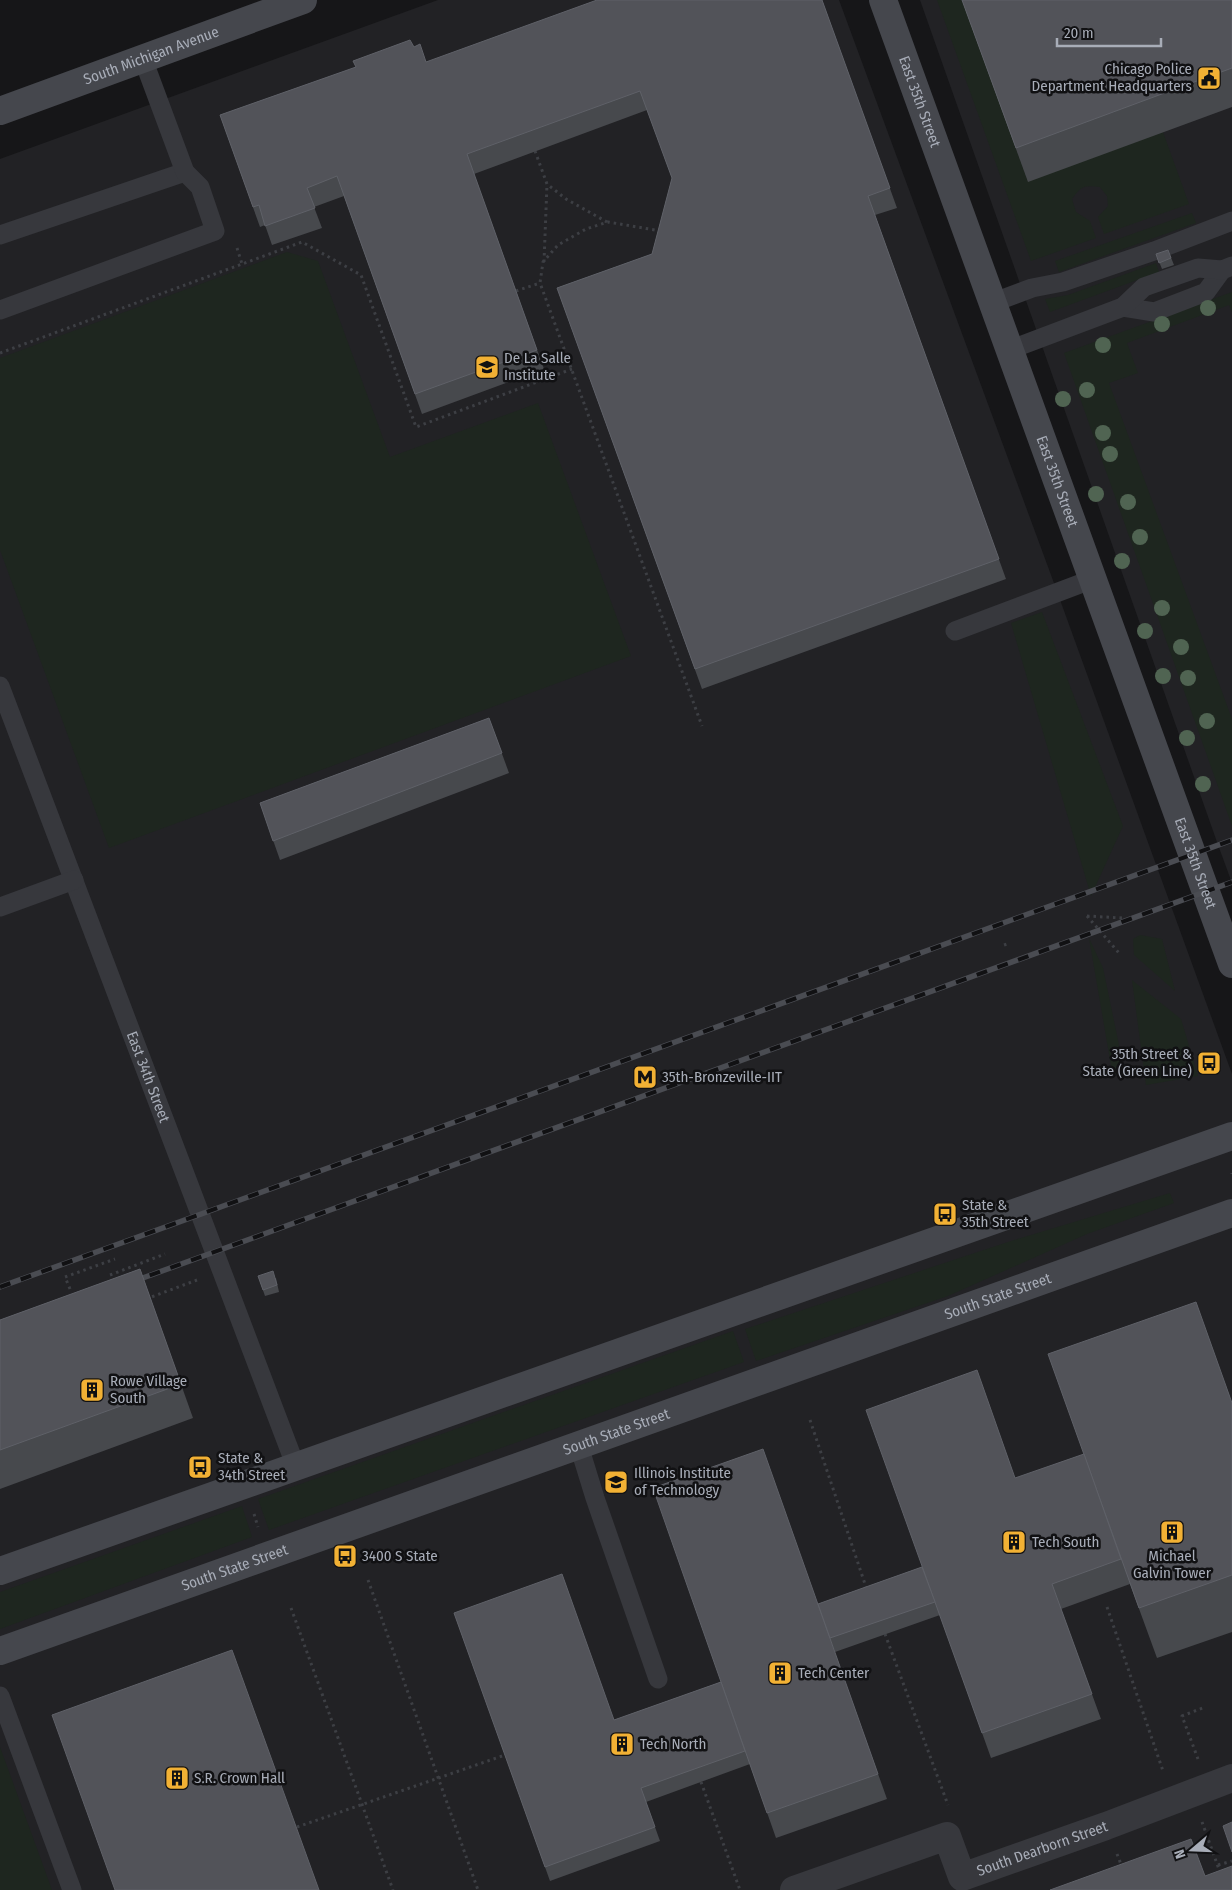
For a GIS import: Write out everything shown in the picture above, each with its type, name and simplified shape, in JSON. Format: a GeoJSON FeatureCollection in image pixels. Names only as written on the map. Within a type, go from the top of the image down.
{"type":"FeatureCollection","features":[{"type":"Feature","properties":{"kind":"main road","name":"South Michigan Avenue"},"geometry":{"type":"LineString","coordinates":[[0,111],[303,0]]}},
{"type":"Feature","properties":{"kind":"main road","name":"East 35th Street"},"geometry":{"type":"LineString","coordinates":[[883,0],[1232,964]]}},
{"type":"Feature","properties":{"kind":"main road"},"geometry":{"type":"LineString","coordinates":[[0,1571],[1232,1136]]}},
{"type":"Feature","properties":{"kind":"main road","name":"South State Street"},"geometry":{"type":"LineString","coordinates":[[0,1651],[1232,1213]]}},
{"type":"Feature","properties":{"kind":"street","name":"South Dearborn Street"},"geometry":{"type":"LineString","coordinates":[[947,1836],[962,1877],[1201,1790]]}},
{"type":"Feature","properties":{"kind":"street"},"geometry":{"type":"LineString","coordinates":[[794,1890],[947,1836]]}},
{"type":"Feature","properties":{"kind":"lane"},"geometry":{"type":"LineString","coordinates":[[0,310],[215,231],[200,187],[185,172],[143,59]]}},
{"type":"Feature","properties":{"kind":"lane"},"geometry":{"type":"LineString","coordinates":[[0,235],[185,172]]}},
{"type":"Feature","properties":{"kind":"lane"},"geometry":{"type":"LineString","coordinates":[[992,303],[1032,288],[1063,282],[1154,251],[1232,221]]}},
{"type":"Feature","properties":{"kind":"lane"},"geometry":{"type":"LineString","coordinates":[[1009,350],[1123,307],[1144,287],[1198,268],[1227,268]]}},
{"type":"Feature","properties":{"kind":"lane"},"geometry":{"type":"LineString","coordinates":[[1123,307],[1154,312],[1206,292],[1227,268]]}},
{"type":"Feature","properties":{"kind":"lane"},"geometry":{"type":"LineString","coordinates":[[956,631],[1093,579]]}},
{"type":"Feature","properties":{"kind":"lane","name":"East 34th Street"},"geometry":{"type":"LineString","coordinates":[[0,686],[296,1467]]}},
{"type":"Feature","properties":{"kind":"lane"},"geometry":{"type":"LineString","coordinates":[[0,907],[74,880]]}},
{"type":"Feature","properties":{"kind":"lane"},"geometry":{"type":"LineString","coordinates":[[579,1446],[595,1498],[658,1679]]}},
{"type":"Feature","properties":{"kind":"lane"},"geometry":{"type":"LineString","coordinates":[[0,1696],[72,1890]]}},
{"type":"Feature","properties":{"kind":"path"},"geometry":{"type":"LineString","coordinates":[[535,151],[547,184],[544,262],[540,283],[702,726]]}},
{"type":"Feature","properties":{"kind":"path"},"geometry":{"type":"LineString","coordinates":[[547,184],[566,199],[608,222],[670,233]]}},
{"type":"Feature","properties":{"kind":"path"},"geometry":{"type":"LineString","coordinates":[[544,262],[558,246],[586,229],[608,222]]}},
{"type":"Feature","properties":{"kind":"path"},"geometry":{"type":"LineString","coordinates":[[0,353],[302,242],[361,275],[416,427],[572,369]]}},
{"type":"Feature","properties":{"kind":"path"},"geometry":{"type":"LineString","coordinates":[[516,291],[540,283]]}},
{"type":"Feature","properties":{"kind":"path"},"geometry":{"type":"LineString","coordinates":[[1120,953],[1087,916],[1122,918]]}},
{"type":"Feature","properties":{"kind":"path"},"geometry":{"type":"LineString","coordinates":[[1004,945],[1010,943]]}},
{"type":"Feature","properties":{"kind":"path"},"geometry":{"type":"LineString","coordinates":[[110,1275],[165,1254]]}},
{"type":"Feature","properties":{"kind":"path"},"geometry":{"type":"LineString","coordinates":[[70,1290],[65,1277],[115,1259]]}},
{"type":"Feature","properties":{"kind":"path"},"geometry":{"type":"LineString","coordinates":[[140,1301],[222,1271]]}},
{"type":"Feature","properties":{"kind":"path"},"geometry":{"type":"LineString","coordinates":[[810,1420],[867,1591]]}},
{"type":"Feature","properties":{"kind":"path"},"geometry":{"type":"LineString","coordinates":[[368,1580],[478,1890]]}},
{"type":"Feature","properties":{"kind":"path"},"geometry":{"type":"LineString","coordinates":[[1107,1607],[1201,1790]]}},
{"type":"Feature","properties":{"kind":"path"},"geometry":{"type":"LineString","coordinates":[[291,1608],[393,1890]]}},
{"type":"Feature","properties":{"kind":"path"},"geometry":{"type":"LineString","coordinates":[[885,1634],[958,1832],[947,1836]]}},
{"type":"Feature","properties":{"kind":"path"},"geometry":{"type":"LineString","coordinates":[[1204,1707],[1182,1716],[1218,1866],[1225,1884]]}},
{"type":"Feature","properties":{"kind":"path"},"geometry":{"type":"LineString","coordinates":[[297,1827],[505,1755]]}},
{"type":"Feature","properties":{"kind":"path"},"geometry":{"type":"LineString","coordinates":[[701,1782],[740,1890]]}},
{"type":"Feature","properties":{"kind":"path"},"geometry":{"type":"LineString","coordinates":[[1218,1866],[1232,1860]]}},
{"type":"Feature","properties":{"kind":"shaded area","name":"Illinois Institute of Technology"},"geometry":{"type":"Polygon","coordinates":[[[438,0],[839,0],[1232,1074],[1232,1890],[0,1890],[0,159],[438,0]]]}},
{"type":"Feature","properties":{"kind":"shaded area"},"geometry":{"type":"Polygon","coordinates":[[[920,0],[1232,0],[1232,883],[1217,842],[920,0]]]}},
{"type":"Feature","properties":{"kind":"shaded area"},"geometry":{"type":"Polygon","coordinates":[[[937,0],[962,0],[1028,181],[1163,132],[1189,204],[1104,234],[1098,217],[1108,206],[1107,196],[1100,187],[1083,187],[1072,199],[1076,212],[1090,221],[1096,238],[1031,261],[937,0]]]}},
{"type":"Feature","properties":{"kind":"shaded area"},"geometry":{"type":"Polygon","coordinates":[[[1192,213],[1196,223],[1059,272],[1055,261],[1192,213]]]}},
{"type":"Feature","properties":{"kind":"shaded area"},"geometry":{"type":"Polygon","coordinates":[[[287,252],[318,261],[390,457],[538,403],[631,656],[109,848],[0,550],[0,358],[287,252]]]}},
{"type":"Feature","properties":{"kind":"shaded area"},"geometry":{"type":"Polygon","coordinates":[[[1156,263],[1159,272],[1050,312],[1045,299],[1068,295],[1156,263]]]}},
{"type":"Feature","properties":{"kind":"shaded area"},"geometry":{"type":"Polygon","coordinates":[[[1232,292],[1232,312],[1229,305],[1127,343],[1138,373],[1109,383],[1232,719],[1232,826],[1064,353],[1232,292]]]}},
{"type":"Feature","properties":{"kind":"shaded area"},"geometry":{"type":"Polygon","coordinates":[[[1042,612],[1123,826],[1091,896],[1011,623],[1042,612]]]}},
{"type":"Feature","properties":{"kind":"shaded area"},"geometry":{"type":"Polygon","coordinates":[[[1140,935],[1162,939],[1175,991],[1134,955],[1133,939],[1140,935]]]}},
{"type":"Feature","properties":{"kind":"shaded area"},"geometry":{"type":"Polygon","coordinates":[[[1089,938],[1103,968],[1124,1069],[1113,1077],[1089,938]]]}},
{"type":"Feature","properties":{"kind":"shaded area"},"geometry":{"type":"Polygon","coordinates":[[[1132,980],[1181,1019],[1198,1076],[1146,1085],[1132,980]]]}},
{"type":"Feature","properties":{"kind":"shaded area"},"geometry":{"type":"Polygon","coordinates":[[[1170,1193],[1174,1203],[1087,1234],[948,1296],[756,1361],[745,1329],[1011,1241],[1170,1193]]]}},
{"type":"Feature","properties":{"kind":"shaded area"},"geometry":{"type":"Polygon","coordinates":[[[733,1331],[744,1362],[269,1530],[258,1499],[733,1331]]]}},
{"type":"Feature","properties":{"kind":"shaded area"},"geometry":{"type":"Polygon","coordinates":[[[242,1506],[252,1537],[0,1629],[0,1592],[242,1506]]]}},
{"type":"Feature","properties":{"kind":"shaded area"},"geometry":{"type":"Polygon","coordinates":[[[0,1747],[52,1890],[0,1890],[0,1747]]]}},
{"type":"Feature","properties":{"kind":"building"},"geometry":{"type":"Polygon","coordinates":[[[597,0],[822,0],[890,188],[868,196],[999,559],[695,669],[557,288],[652,254],[672,178],[640,91],[467,154],[537,350],[415,394],[337,176],[307,188],[315,208],[265,226],[259,205],[253,207],[220,115],[356,67],[353,61],[410,40],[414,47],[420,44],[426,62],[597,0]]]}},
{"type":"Feature","properties":{"kind":"building"},"geometry":{"type":"Polygon","coordinates":[[[962,0],[1232,0],[1232,68],[1016,148],[962,0]]]}},
{"type":"Feature","properties":{"kind":"building"},"geometry":{"type":"Polygon","coordinates":[[[1168,250],[1171,258],[1159,263],[1156,254],[1168,250]]]}},
{"type":"Feature","properties":{"kind":"building"},"geometry":{"type":"Polygon","coordinates":[[[489,718],[502,753],[273,841],[260,803],[489,718]]]}},
{"type":"Feature","properties":{"kind":"building","name":"Rowe Village South"},"geometry":{"type":"Polygon","coordinates":[[[140,1269],[181,1384],[0,1450],[0,1320],[140,1269]]]}},
{"type":"Feature","properties":{"kind":"building"},"geometry":{"type":"Polygon","coordinates":[[[273,1271],[277,1285],[263,1290],[258,1276],[273,1271]]]}},
{"type":"Feature","properties":{"kind":"building","name":"Michael Galvin Tower"},"geometry":{"type":"Polygon","coordinates":[[[1196,1302],[1232,1403],[1232,1575],[1139,1608],[1048,1354],[1196,1302]]]}},
{"type":"Feature","properties":{"kind":"building","name":"Tech South"},"geometry":{"type":"Polygon","coordinates":[[[977,1370],[1015,1478],[1084,1454],[1121,1559],[1052,1584],[1092,1694],[982,1733],[866,1410],[977,1370]]]}},
{"type":"Feature","properties":{"kind":"building","name":"Tech Center"},"geometry":{"type":"Polygon","coordinates":[[[763,1449],[878,1774],[767,1813],[653,1488],[763,1449]]]}},
{"type":"Feature","properties":{"kind":"building"},"geometry":{"type":"Polygon","coordinates":[[[922,1567],[935,1602],[830,1638],[818,1604],[922,1567]]]}},
{"type":"Feature","properties":{"kind":"building","name":"Tech North"},"geometry":{"type":"Polygon","coordinates":[[[562,1574],[614,1720],[721,1682],[745,1751],[641,1788],[655,1827],[545,1867],[454,1613],[562,1574]]]}},
{"type":"Feature","properties":{"kind":"building","name":"S.R. Crown Hall"},"geometry":{"type":"Polygon","coordinates":[[[232,1650],[319,1890],[115,1890],[52,1715],[232,1650]]]}},
{"type":"Feature","properties":{"kind":"building"},"geometry":{"type":"Polygon","coordinates":[[[1232,1822],[1232,1852],[1223,1826],[1232,1822]]]}},
{"type":"Feature","properties":{"kind":"building"},"geometry":{"type":"Polygon","coordinates":[[[1191,1839],[1205,1876],[1232,1866],[1232,1890],[1050,1890],[1191,1839]]]}},
{"type":"Feature","properties":{"kind":"railway"},"geometry":{"type":"LineString","coordinates":[[0,1287],[1232,840]]}},
{"type":"Feature","properties":{"kind":"railway"},"geometry":{"type":"LineString","coordinates":[[129,1283],[1232,882]]}},
{"type":"Feature","properties":{"kind":"place","name":"Chicago Police Department Headquarters"},"geometry":{"type":"Point","coordinates":[1209,78]}},
{"type":"Feature","properties":{"kind":"place","name":"De La Salle Institute"},"geometry":{"type":"Point","coordinates":[487,367]}},
{"type":"Feature","properties":{"kind":"place","name":"35th Street & State (Green Line)"},"geometry":{"type":"Point","coordinates":[1209,1063]}},
{"type":"Feature","properties":{"kind":"place","name":"35th-Bronzeville-IIT"},"geometry":{"type":"Point","coordinates":[645,1077]}},
{"type":"Feature","properties":{"kind":"place","name":"State & 35th Street"},"geometry":{"type":"Point","coordinates":[945,1214]}},
{"type":"Feature","properties":{"kind":"place","name":"Rowe Village South"},"geometry":{"type":"Point","coordinates":[92,1390]}},
{"type":"Feature","properties":{"kind":"place","name":"State & 34th Street"},"geometry":{"type":"Point","coordinates":[200,1467]}},
{"type":"Feature","properties":{"kind":"place","name":"Illinois Institute of Technology"},"geometry":{"type":"Point","coordinates":[616,1482]}},
{"type":"Feature","properties":{"kind":"place","name":"Michael Galvin Tower"},"geometry":{"type":"Point","coordinates":[1172,1532]}},
{"type":"Feature","properties":{"kind":"place","name":"Tech South"},"geometry":{"type":"Point","coordinates":[1014,1542]}},
{"type":"Feature","properties":{"kind":"place","name":"3400 S State"},"geometry":{"type":"Point","coordinates":[345,1556]}},
{"type":"Feature","properties":{"kind":"place","name":"Tech Center"},"geometry":{"type":"Point","coordinates":[780,1673]}},
{"type":"Feature","properties":{"kind":"place","name":"Tech North"},"geometry":{"type":"Point","coordinates":[622,1744]}},
{"type":"Feature","properties":{"kind":"place","name":"S.R. Crown Hall"},"geometry":{"type":"Point","coordinates":[177,1778]}}]}
